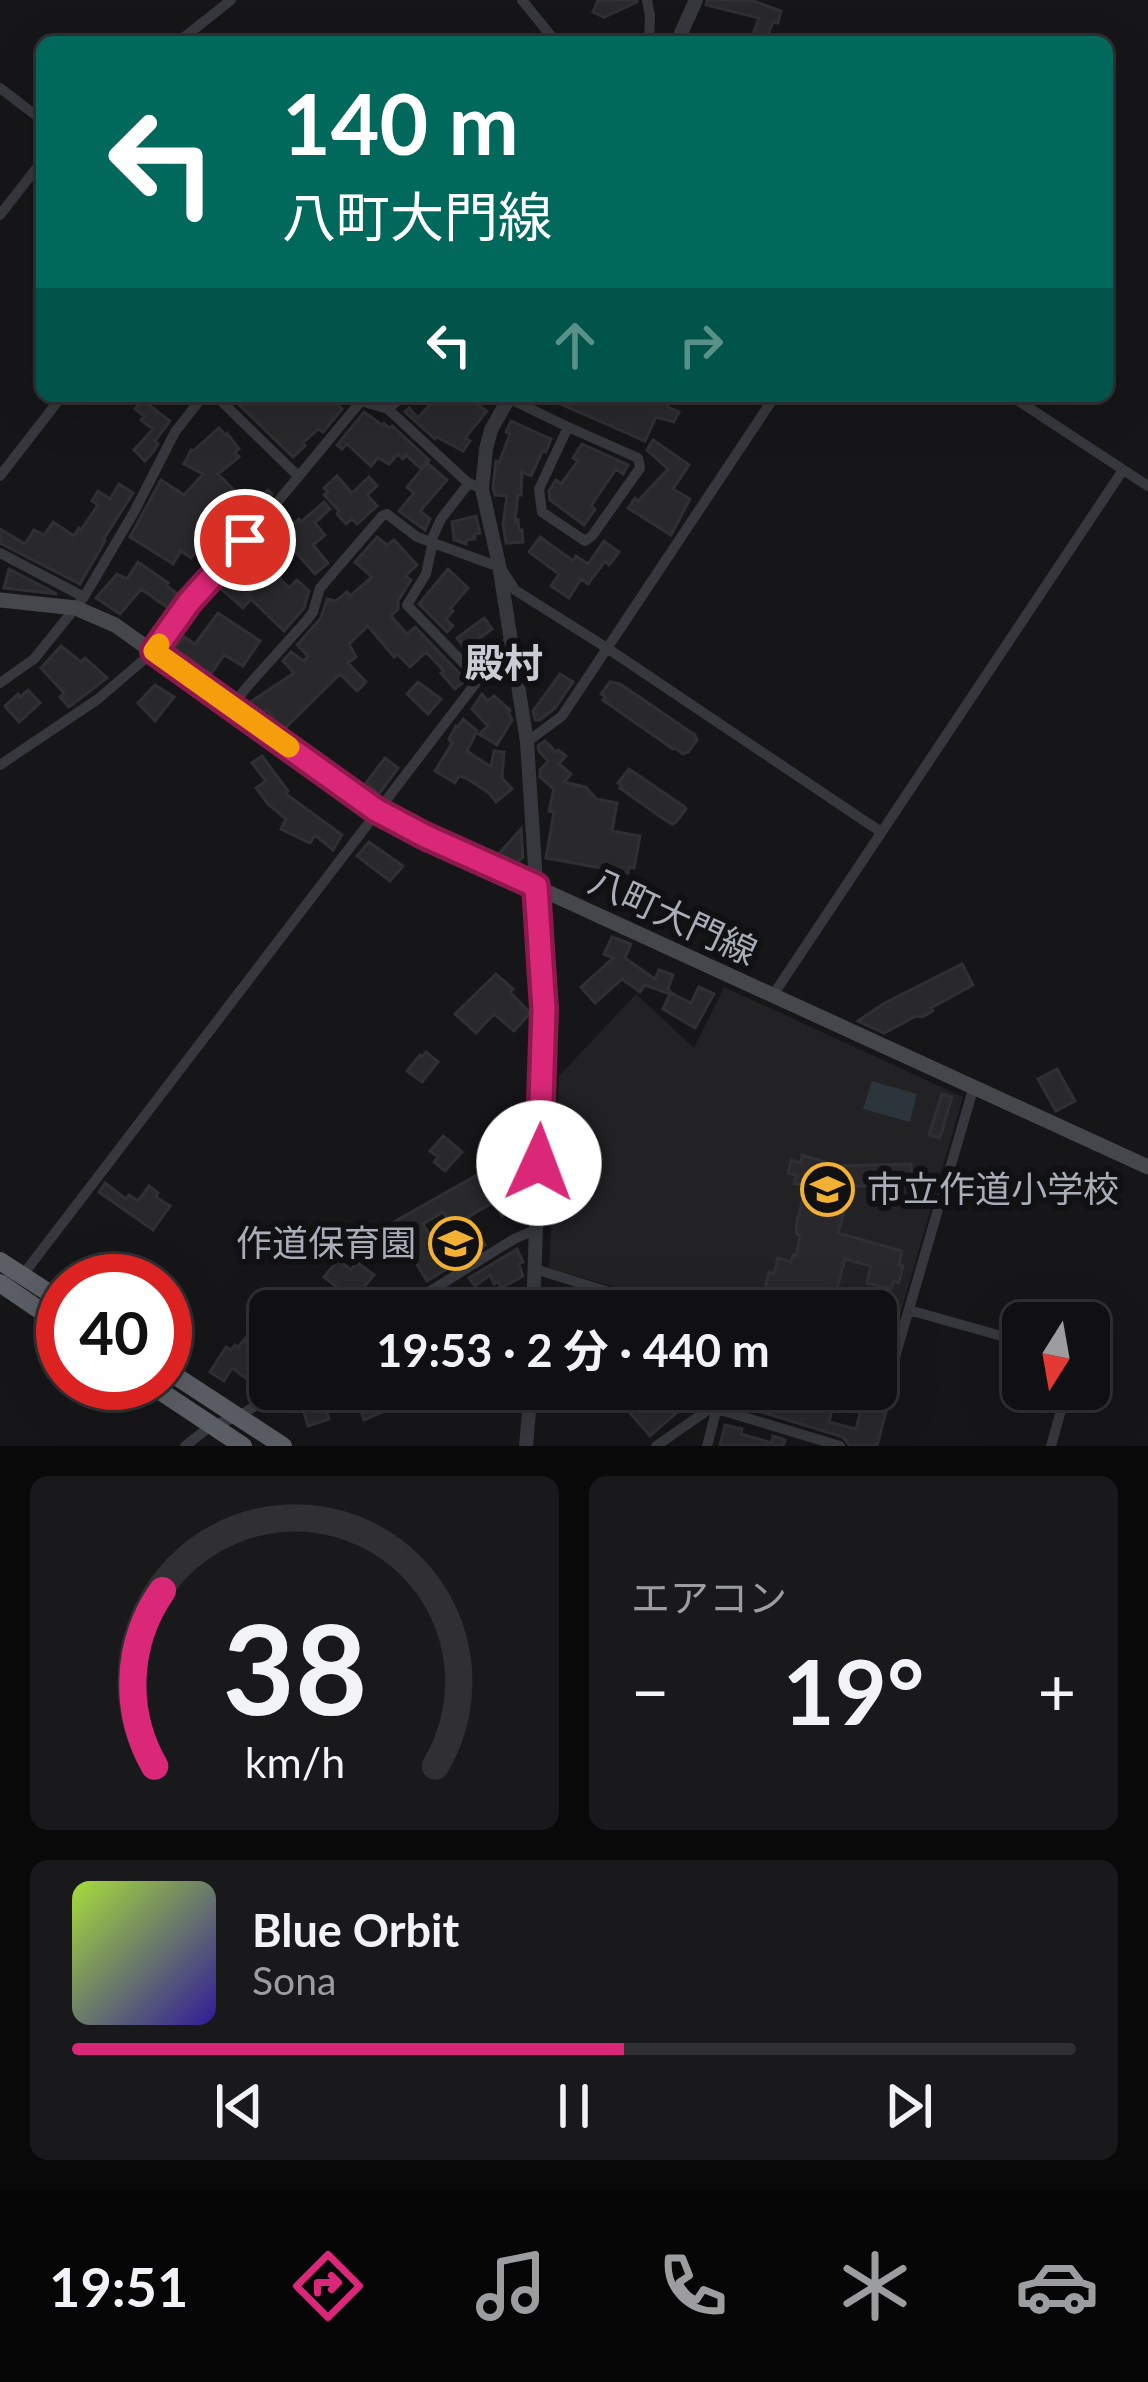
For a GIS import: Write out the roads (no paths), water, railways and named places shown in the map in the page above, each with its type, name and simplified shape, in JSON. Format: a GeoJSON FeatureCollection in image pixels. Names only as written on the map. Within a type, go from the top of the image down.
{"type":"FeatureCollection","features":[{"type":"Feature","properties":{"kind":"highway"},"geometry":{"type":"LineString","coordinates":[[0,1261],[8,1288],[36,1307]]}},
{"type":"Feature","properties":{"kind":"highway"},"geometry":{"type":"LineString","coordinates":[[192,1387],[283,1446]]}},
{"type":"Feature","properties":{"kind":"highway"},"geometry":{"type":"LineString","coordinates":[[188,1410],[243,1446]]}},
{"type":"Feature","properties":{"kind":"main road","name":"八町大門線"},"geometry":{"type":"LineString","coordinates":[[0,600],[80,602],[376,810],[425,836],[1148,1167]]}},
{"type":"Feature","properties":{"kind":"street"},"geometry":{"type":"LineString","coordinates":[[185,36],[230,0]]}},
{"type":"Feature","properties":{"kind":"street"},"geometry":{"type":"LineString","coordinates":[[522,0],[551,36]]}},
{"type":"Feature","properties":{"kind":"street"},"geometry":{"type":"LineString","coordinates":[[647,0],[649,36]]}},
{"type":"Feature","properties":{"kind":"street"},"geometry":{"type":"LineString","coordinates":[[680,36],[696,0]]}},
{"type":"Feature","properties":{"kind":"street"},"geometry":{"type":"LineString","coordinates":[[0,88],[36,115]]}},
{"type":"Feature","properties":{"kind":"street"},"geometry":{"type":"LineString","coordinates":[[0,215],[36,168]]}},
{"type":"Feature","properties":{"kind":"street"},"geometry":{"type":"LineString","coordinates":[[0,476],[57,402]]}},
{"type":"Feature","properties":{"kind":"street"},"geometry":{"type":"LineString","coordinates":[[0,682],[34,659],[80,602],[175,432],[198,402]]}},
{"type":"Feature","properties":{"kind":"street"},"geometry":{"type":"LineString","coordinates":[[222,402],[298,476]]}},
{"type":"Feature","properties":{"kind":"street"},"geometry":{"type":"LineString","coordinates":[[0,765],[98,699],[154,651],[189,602],[357,402]]}},
{"type":"Feature","properties":{"kind":"street"},"geometry":{"type":"LineString","coordinates":[[368,402],[388,409],[476,486]]}},
{"type":"Feature","properties":{"kind":"street"},"geometry":{"type":"LineString","coordinates":[[388,409],[396,402]]}},
{"type":"Feature","properties":{"kind":"street"},"geometry":{"type":"LineString","coordinates":[[506,402],[491,430],[476,486],[499,565],[527,742],[544,1009],[534,1290]]}},
{"type":"Feature","properties":{"kind":"street"},"geometry":{"type":"LineString","coordinates":[[519,402],[638,458],[640,468],[585,541],[542,512],[539,490],[568,427]]}},
{"type":"Feature","properties":{"kind":"street"},"geometry":{"type":"LineString","coordinates":[[527,742],[562,716],[772,402]]}},
{"type":"Feature","properties":{"kind":"street"},"geometry":{"type":"LineString","coordinates":[[1020,402],[1148,486]]}},
{"type":"Feature","properties":{"kind":"street"},"geometry":{"type":"LineString","coordinates":[[773,995],[1123,470]]}},
{"type":"Feature","properties":{"kind":"street"},"geometry":{"type":"LineString","coordinates":[[476,486],[441,519],[426,574],[406,605],[478,678]]}},
{"type":"Feature","properties":{"kind":"street"},"geometry":{"type":"LineString","coordinates":[[232,707],[307,620],[320,588],[382,516],[387,514],[417,537],[499,565]]}},
{"type":"Feature","properties":{"kind":"street"},"geometry":{"type":"LineString","coordinates":[[0,553],[80,602]]}},
{"type":"Feature","properties":{"kind":"street"},"geometry":{"type":"LineString","coordinates":[[499,565],[515,590],[881,832]]}},
{"type":"Feature","properties":{"kind":"street"},"geometry":{"type":"LineString","coordinates":[[8,1288],[511,637]]}},
{"type":"Feature","properties":{"kind":"street"},"geometry":{"type":"LineString","coordinates":[[897,1350],[974,1086]]}},
{"type":"Feature","properties":{"kind":"street"},"geometry":{"type":"LineString","coordinates":[[432,1290],[537,1229]]}},
{"type":"Feature","properties":{"kind":"street"},"geometry":{"type":"LineString","coordinates":[[535,1269],[603,1290]]}},
{"type":"Feature","properties":{"kind":"street"},"geometry":{"type":"LineString","coordinates":[[909,1310],[1002,1336]]}},
{"type":"Feature","properties":{"kind":"street"},"geometry":{"type":"LineString","coordinates":[[185,1446],[212,1426],[249,1410]]}},
{"type":"Feature","properties":{"kind":"street"},"geometry":{"type":"LineString","coordinates":[[526,1446],[529,1410]]}},
{"type":"Feature","properties":{"kind":"street"},"geometry":{"type":"LineString","coordinates":[[656,1446],[708,1410]]}},
{"type":"Feature","properties":{"kind":"street"},"geometry":{"type":"LineString","coordinates":[[707,1446],[717,1410]]}},
{"type":"Feature","properties":{"kind":"street"},"geometry":{"type":"LineString","coordinates":[[720,1410],[840,1446]]}},
{"type":"Feature","properties":{"kind":"street"},"geometry":{"type":"LineString","coordinates":[[1052,1446],[1061,1410]]}},
{"type":"Feature","properties":{"kind":"place","name":"市立作道小学校"},"geometry":{"type":"Point","coordinates":[828,1189]}},
{"type":"Feature","properties":{"kind":"place","name":"作道保育園"},"geometry":{"type":"Point","coordinates":[455,1243]}},
{"type":"Feature","properties":{"kind":"district","name":"殿村"},"geometry":{"type":"Point","coordinates":[504,663]}}]}
